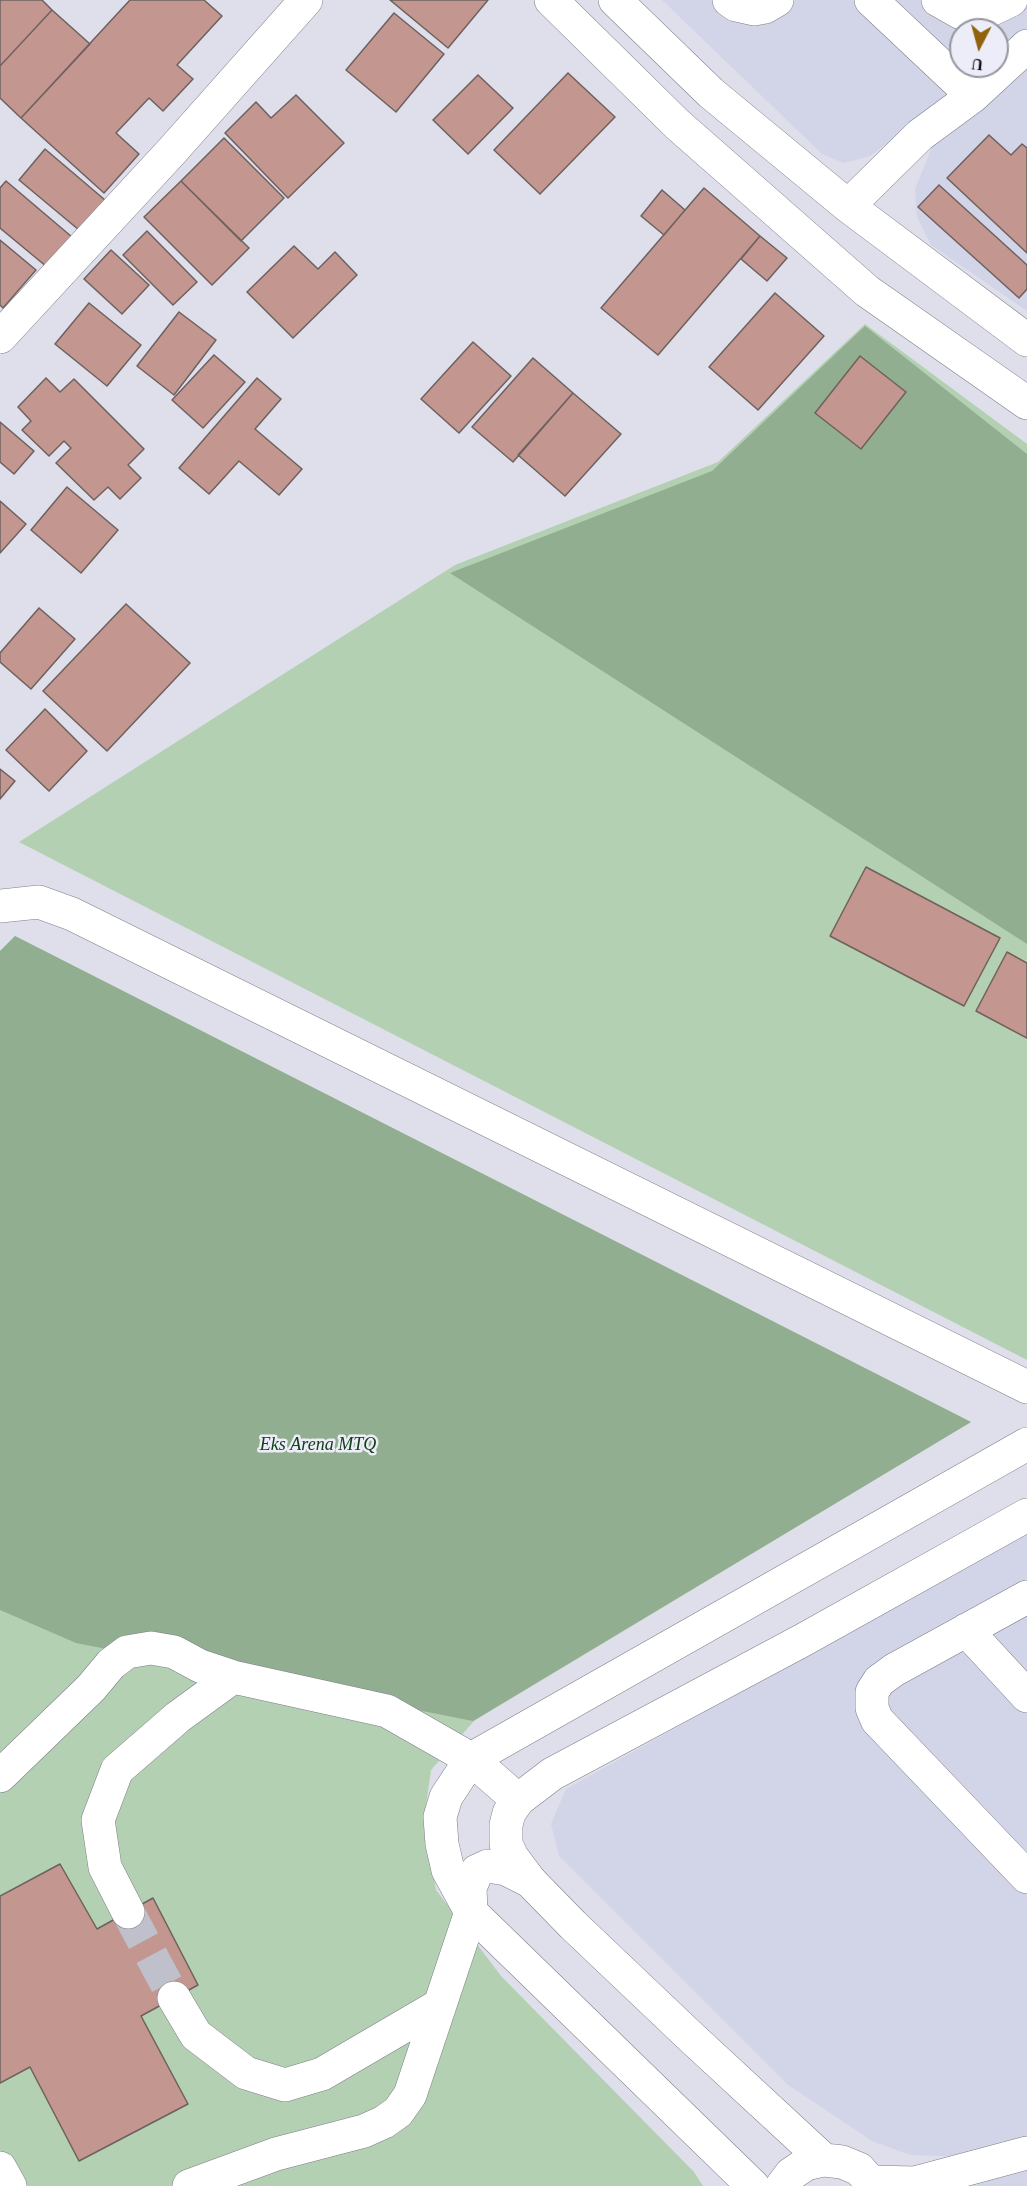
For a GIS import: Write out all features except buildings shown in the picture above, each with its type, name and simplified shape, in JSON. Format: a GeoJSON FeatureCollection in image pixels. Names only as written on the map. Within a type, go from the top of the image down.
{"type":"FeatureCollection","features":[{"type":"Feature","properties":{"kind":"main road"},"geometry":{"type":"LineString","coordinates":[[0,337],[172,151],[306,0]]}},
{"type":"Feature","properties":{"kind":"main road"},"geometry":{"type":"LineString","coordinates":[[551,0],[677,124],[867,291],[1027,403]]}},
{"type":"Feature","properties":{"kind":"main road"},"geometry":{"type":"LineString","coordinates":[[615,0],[711,93],[848,206],[1027,340]]}},
{"type":"Feature","properties":{"kind":"main road"},"geometry":{"type":"LineString","coordinates":[[729,0],[736,5],[754,9],[765,7],[777,0]]}},
{"type":"Feature","properties":{"kind":"main road"},"geometry":{"type":"LineString","coordinates":[[871,0],[973,96]]}},
{"type":"Feature","properties":{"kind":"main road"},"geometry":{"type":"LineString","coordinates":[[938,0],[961,13],[988,11],[1011,0]]}},
{"type":"Feature","properties":{"kind":"main road"},"geometry":{"type":"LineString","coordinates":[[848,206],[920,135],[973,96],[1027,46]]}},
{"type":"Feature","properties":{"kind":"main road"},"geometry":{"type":"LineString","coordinates":[[677,124],[711,93]]}},
{"type":"Feature","properties":{"kind":"main road"},"geometry":{"type":"LineString","coordinates":[[0,906],[39,902],[72,914],[1027,1388]]}},
{"type":"Feature","properties":{"kind":"main road"},"geometry":{"type":"LineString","coordinates":[[753,2186],[471,1912],[448,1870],[442,1844],[440,1817],[446,1797],[471,1759],[1027,1444]]}},
{"type":"Feature","properties":{"kind":"main road"},"geometry":{"type":"LineString","coordinates":[[824,2160],[692,2038],[530,1881],[512,1857],[506,1844],[506,1825],[509,1813],[518,1800],[552,1774],[803,1640],[1027,1515]]}},
{"type":"Feature","properties":{"kind":"main road"},"geometry":{"type":"LineString","coordinates":[[1027,1597],[894,1670],[879,1681],[872,1692],[872,1708],[877,1720],[1027,1877]]}},
{"type":"Feature","properties":{"kind":"main road"},"geometry":{"type":"LineString","coordinates":[[966,1630],[1027,1696]]}},
{"type":"Feature","properties":{"kind":"main road"},"geometry":{"type":"LineString","coordinates":[[0,1776],[91,1688],[111,1665],[127,1652],[151,1648],[174,1652],[200,1666],[233,1677],[387,1712],[471,1759],[518,1800]]}},
{"type":"Feature","properties":{"kind":"main road"},"geometry":{"type":"LineString","coordinates":[[128,1912],[105,1867],[98,1820],[117,1770],[178,1717],[233,1677]]}},
{"type":"Feature","properties":{"kind":"main road"},"geometry":{"type":"LineString","coordinates":[[189,2186],[276,2154],[364,2131],[399,2112],[410,2094],[471,1912],[470,1888],[477,1871],[488,1866],[506,1869],[530,1881]]}},
{"type":"Feature","properties":{"kind":"main road"},"geometry":{"type":"LineString","coordinates":[[174,1998],[196,2036],[246,2073],[285,2085],[322,2074],[440,2005]]}},
{"type":"Feature","properties":{"kind":"main road"},"geometry":{"type":"LineString","coordinates":[[782,2186],[791,2174],[806,2164],[824,2160],[842,2162],[859,2169],[873,2184],[915,2183],[1027,2153]]}},
{"type":"Feature","properties":{"kind":"main road"},"geometry":{"type":"LineString","coordinates":[[0,2168],[10,2186]]}},
{"type":"Feature","properties":{"kind":"shaded area"},"geometry":{"type":"Polygon","coordinates":[[[662,0],[1027,0],[1027,311],[931,245],[917,217],[915,189],[932,147],[911,126],[870,156],[844,163],[822,154],[662,0]]]}},
{"type":"Feature","properties":{"kind":"shaded area"},"geometry":{"type":"Polygon","coordinates":[[[1027,1533],[1027,2186],[970,2186],[966,2157],[910,2155],[872,2141],[787,2084],[559,1856],[551,1824],[566,1789],[1027,1533]]]}},
{"type":"Feature","properties":{"kind":"green space"},"geometry":{"type":"Polygon","coordinates":[[[865,324],[1027,444],[1027,1360],[19,842],[455,565],[718,462],[865,324]]]}},
{"type":"Feature","properties":{"kind":"green space"},"geometry":{"type":"Polygon","coordinates":[[[865,326],[1027,454],[1027,944],[450,573],[712,471],[865,326]]]}},
{"type":"Feature","properties":{"kind":"green space","name":"Eks Arena MTQ"},"geometry":{"type":"Polygon","coordinates":[[[15,936],[971,1422],[474,1721],[431,1770],[424,1819],[436,1890],[501,1976],[694,2172],[703,2186],[0,2186],[0,951],[15,936]]]}},
{"type":"Feature","properties":{"kind":"green space","name":"Eks Arena MTQ"},"geometry":{"type":"Polygon","coordinates":[[[15,936],[971,1422],[473,1721],[76,1643],[0,1610],[0,951],[15,936]]]}},
{"type":"Feature","properties":{"kind":"tunnel"},"geometry":{"type":"LineString","coordinates":[[128,1912],[174,1998]]}}]}
